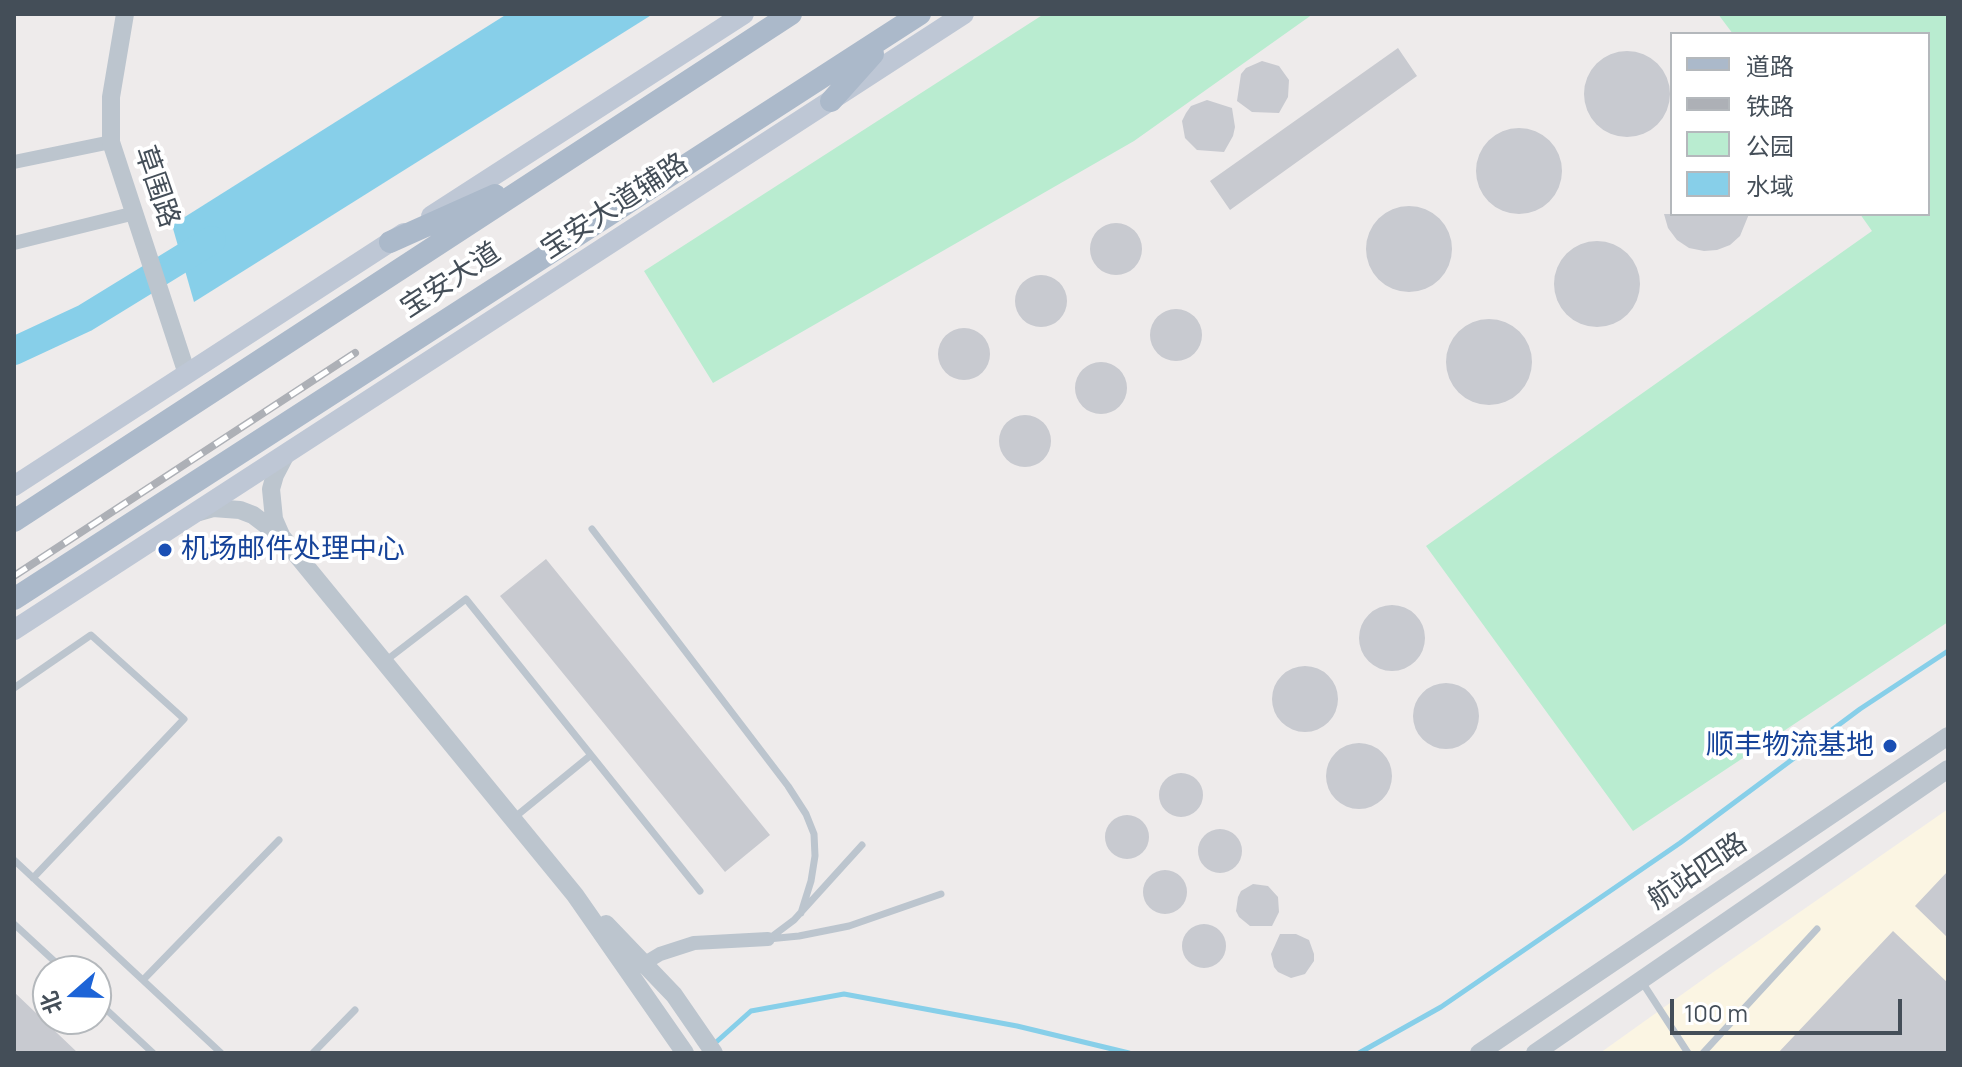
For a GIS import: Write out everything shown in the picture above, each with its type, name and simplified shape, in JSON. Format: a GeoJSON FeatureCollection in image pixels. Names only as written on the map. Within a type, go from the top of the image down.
{"type":"FeatureCollection","features":[{"type":"Feature","properties":{"kind":"main road"},"geometry":{"type":"LineString","coordinates":[[14,486],[744,14]]}},
{"type":"Feature","properties":{"kind":"main road","name":"宝安大道"},"geometry":{"type":"LineString","coordinates":[[14,521],[791,14]]}},
{"type":"Feature","properties":{"kind":"main road","name":"宝安大道"},"geometry":{"type":"LineString","coordinates":[[14,599],[920,14]]}},
{"type":"Feature","properties":{"kind":"main road","name":"宝安大道辅路"},"geometry":{"type":"LineString","coordinates":[[14,630],[964,14]]}},
{"type":"Feature","properties":{"kind":"main road"},"geometry":{"type":"LineString","coordinates":[[831,101],[894,31]]}},
{"type":"Feature","properties":{"kind":"main road"},"geometry":{"type":"LineString","coordinates":[[390,242],[561,164]]}},
{"type":"Feature","properties":{"kind":"street","name":"草围路"},"geometry":{"type":"LineString","coordinates":[[125,14],[111,97],[111,142],[187,374]]}},
{"type":"Feature","properties":{"kind":"street"},"geometry":{"type":"LineString","coordinates":[[14,162],[111,142]]}},
{"type":"Feature","properties":{"kind":"street"},"geometry":{"type":"LineString","coordinates":[[14,243],[135,213]]}},
{"type":"Feature","properties":{"kind":"street"},"geometry":{"type":"LineString","coordinates":[[282,537],[274,519],[271,489],[286,453]]}},
{"type":"Feature","properties":{"kind":"street"},"geometry":{"type":"LineString","coordinates":[[192,514],[213,508],[240,510],[253,515],[282,537],[575,895],[685,1053]]}},
{"type":"Feature","properties":{"kind":"street","name":"航站四路"},"geometry":{"type":"LineString","coordinates":[[1479,1053],[1948,736]]}},
{"type":"Feature","properties":{"kind":"street","name":"航站四路"},"geometry":{"type":"LineString","coordinates":[[1535,1053],[1948,769]]}},
{"type":"Feature","properties":{"kind":"street"},"geometry":{"type":"LineString","coordinates":[[575,895],[674,995],[714,1053]]}},
{"type":"Feature","properties":{"kind":"street"},"geometry":{"type":"LineString","coordinates":[[645,963],[694,943],[768,939]]}},
{"type":"Feature","properties":{"kind":"lane"},"geometry":{"type":"LineString","coordinates":[[592,529],[788,786],[806,814],[814,834],[815,856],[801,913]]}},
{"type":"Feature","properties":{"kind":"lane"},"geometry":{"type":"LineString","coordinates":[[384,662],[466,599],[700,891]]}},
{"type":"Feature","properties":{"kind":"lane"},"geometry":{"type":"LineString","coordinates":[[14,688],[91,635],[184,719],[33,878]]}},
{"type":"Feature","properties":{"kind":"lane"},"geometry":{"type":"LineString","coordinates":[[513,819],[591,755]]}},
{"type":"Feature","properties":{"kind":"lane"},"geometry":{"type":"LineString","coordinates":[[143,980],[279,840]]}},
{"type":"Feature","properties":{"kind":"lane"},"geometry":{"type":"LineString","coordinates":[[768,939],[801,913],[862,845]]}},
{"type":"Feature","properties":{"kind":"lane"},"geometry":{"type":"LineString","coordinates":[[14,860],[221,1053]]}},
{"type":"Feature","properties":{"kind":"lane"},"geometry":{"type":"LineString","coordinates":[[768,939],[849,926],[941,894]]}},
{"type":"Feature","properties":{"kind":"lane"},"geometry":{"type":"LineString","coordinates":[[14,924],[48,955]]}},
{"type":"Feature","properties":{"kind":"lane"},"geometry":{"type":"LineString","coordinates":[[1703,1053],[1817,929]]}},
{"type":"Feature","properties":{"kind":"lane"},"geometry":{"type":"LineString","coordinates":[[1641,980],[1688,1053]]}},
{"type":"Feature","properties":{"kind":"lane"},"geometry":{"type":"LineString","coordinates":[[313,1053],[355,1010]]}},
{"type":"Feature","properties":{"kind":"lane"},"geometry":{"type":"LineString","coordinates":[[112,1015],[153,1053]]}},
{"type":"Feature","properties":{"kind":"shaded area"},"geometry":{"type":"Polygon","coordinates":[[[1948,809],[1948,1053],[1600,1053],[1712,973],[1948,809]]]}},
{"type":"Feature","properties":{"kind":"green space"},"geometry":{"type":"Polygon","coordinates":[[[1044,14],[1313,14],[1134,141],[713,383],[644,271],[1044,14]]]}},
{"type":"Feature","properties":{"kind":"green space"},"geometry":{"type":"Polygon","coordinates":[[[1718,14],[1948,14],[1948,622],[1633,831],[1426,546],[1872,231],[1861,216],[1930,216],[1930,32],[1732,32],[1718,14]]]}},
{"type":"Feature","properties":{"kind":"water"},"geometry":{"type":"Polygon","coordinates":[[[507,14],[653,14],[194,302],[172,225],[507,14]]]}},
{"type":"Feature","properties":{"kind":"building"},"geometry":{"type":"Polygon","coordinates":[[[1398,48],[1417,76],[1230,210],[1210,181],[1398,48]]]}},
{"type":"Feature","properties":{"kind":"building"},"geometry":{"type":"Polygon","coordinates":[[[1627,51],[1651,58],[1663,70],[1670,94],[1663,118],[1651,130],[1627,137],[1603,130],[1591,118],[1584,94],[1591,70],[1603,58],[1627,51]]]}},
{"type":"Feature","properties":{"kind":"building"},"geometry":{"type":"Polygon","coordinates":[[[1262,61],[1279,66],[1289,80],[1288,97],[1279,113],[1252,112],[1237,101],[1241,74],[1246,68],[1262,61]]]}},
{"type":"Feature","properties":{"kind":"building"},"geometry":{"type":"Polygon","coordinates":[[[1207,100],[1232,108],[1235,127],[1224,152],[1197,150],[1185,138],[1182,121],[1186,113],[1191,106],[1207,100]]]}},
{"type":"Feature","properties":{"kind":"building"},"geometry":{"type":"Polygon","coordinates":[[[1519,128],[1543,135],[1555,147],[1562,171],[1555,195],[1543,207],[1519,214],[1495,207],[1483,195],[1476,171],[1483,147],[1495,135],[1519,128]]]}},
{"type":"Feature","properties":{"kind":"building"},"geometry":{"type":"Polygon","coordinates":[[[1409,206],[1433,213],[1445,225],[1452,249],[1445,273],[1433,285],[1409,292],[1385,285],[1373,273],[1366,249],[1373,225],[1385,213],[1409,206]]]}},
{"type":"Feature","properties":{"kind":"building"},"geometry":{"type":"Polygon","coordinates":[[[1664,214],[1748,216],[1740,236],[1730,245],[1717,250],[1689,248],[1677,240],[1668,228],[1664,214]]]}},
{"type":"Feature","properties":{"kind":"building"},"geometry":{"type":"Polygon","coordinates":[[[1116,223],[1135,230],[1142,249],[1135,268],[1116,275],[1097,268],[1090,249],[1097,230],[1116,223]]]}},
{"type":"Feature","properties":{"kind":"building"},"geometry":{"type":"Polygon","coordinates":[[[1597,241],[1621,248],[1633,260],[1640,284],[1633,308],[1621,320],[1597,327],[1573,320],[1561,308],[1554,284],[1561,260],[1573,248],[1597,241]]]}},
{"type":"Feature","properties":{"kind":"building"},"geometry":{"type":"Polygon","coordinates":[[[1041,275],[1060,282],[1067,301],[1060,320],[1041,327],[1022,320],[1015,301],[1022,282],[1041,275]]]}},
{"type":"Feature","properties":{"kind":"building"},"geometry":{"type":"Polygon","coordinates":[[[1176,309],[1195,316],[1202,335],[1195,354],[1176,361],[1157,354],[1150,335],[1157,316],[1176,309]]]}},
{"type":"Feature","properties":{"kind":"building"},"geometry":{"type":"Polygon","coordinates":[[[1489,319],[1513,326],[1525,338],[1532,362],[1525,386],[1513,398],[1489,405],[1465,398],[1453,386],[1446,362],[1453,338],[1465,326],[1489,319]]]}},
{"type":"Feature","properties":{"kind":"building"},"geometry":{"type":"Polygon","coordinates":[[[964,328],[983,335],[990,354],[983,373],[964,380],[945,373],[938,354],[945,335],[964,328]]]}},
{"type":"Feature","properties":{"kind":"building"},"geometry":{"type":"Polygon","coordinates":[[[1101,362],[1120,369],[1127,388],[1120,407],[1101,414],[1082,407],[1075,388],[1082,369],[1101,362]]]}},
{"type":"Feature","properties":{"kind":"building"},"geometry":{"type":"Polygon","coordinates":[[[1025,415],[1044,422],[1051,441],[1044,460],[1025,467],[1006,460],[999,441],[1006,422],[1025,415]]]}},
{"type":"Feature","properties":{"kind":"building"},"geometry":{"type":"Polygon","coordinates":[[[546,559],[770,835],[725,872],[500,596],[546,559]]]}},
{"type":"Feature","properties":{"kind":"building"},"geometry":{"type":"Polygon","coordinates":[[[1392,605],[1405,607],[1415,615],[1423,625],[1423,651],[1415,661],[1405,669],[1392,671],[1379,669],[1369,661],[1361,651],[1359,638],[1361,625],[1369,615],[1379,607],[1392,605]]]}},
{"type":"Feature","properties":{"kind":"building"},"geometry":{"type":"Polygon","coordinates":[[[1305,666],[1318,668],[1333,681],[1338,699],[1336,712],[1323,727],[1305,732],[1292,730],[1277,717],[1272,699],[1274,686],[1287,671],[1305,666]]]}},
{"type":"Feature","properties":{"kind":"building"},"geometry":{"type":"Polygon","coordinates":[[[1446,683],[1459,685],[1469,693],[1477,703],[1477,729],[1469,739],[1459,747],[1446,749],[1433,747],[1423,739],[1415,729],[1413,716],[1415,703],[1423,693],[1433,685],[1446,683]]]}},
{"type":"Feature","properties":{"kind":"building"},"geometry":{"type":"Polygon","coordinates":[[[1359,743],[1372,745],[1387,758],[1392,776],[1390,789],[1377,804],[1359,809],[1346,807],[1331,794],[1326,776],[1328,763],[1341,748],[1359,743]]]}},
{"type":"Feature","properties":{"kind":"building"},"geometry":{"type":"Polygon","coordinates":[[[1181,773],[1196,780],[1203,795],[1196,810],[1181,817],[1166,810],[1159,795],[1166,780],[1181,773]]]}},
{"type":"Feature","properties":{"kind":"building"},"geometry":{"type":"Polygon","coordinates":[[[1127,815],[1142,822],[1149,837],[1142,852],[1127,859],[1112,852],[1105,837],[1112,822],[1127,815]]]}},
{"type":"Feature","properties":{"kind":"building"},"geometry":{"type":"Polygon","coordinates":[[[1220,829],[1235,836],[1242,851],[1235,866],[1220,873],[1205,866],[1198,851],[1205,836],[1220,829]]]}},
{"type":"Feature","properties":{"kind":"building"},"geometry":{"type":"Polygon","coordinates":[[[1165,870],[1180,877],[1187,892],[1180,907],[1165,914],[1150,907],[1143,892],[1150,877],[1165,870]]]}},
{"type":"Feature","properties":{"kind":"building"},"geometry":{"type":"Polygon","coordinates":[[[1948,871],[1948,938],[1915,906],[1948,871]]]}},
{"type":"Feature","properties":{"kind":"building"},"geometry":{"type":"Polygon","coordinates":[[[1253,884],[1268,886],[1278,897],[1279,912],[1272,926],[1250,926],[1236,911],[1241,891],[1253,884]]]}},
{"type":"Feature","properties":{"kind":"building"},"geometry":{"type":"Polygon","coordinates":[[[1204,924],[1219,931],[1226,946],[1219,961],[1204,968],[1189,961],[1182,946],[1189,931],[1204,924]]]}},
{"type":"Feature","properties":{"kind":"building"},"geometry":{"type":"Polygon","coordinates":[[[1893,931],[1948,983],[1948,1053],[1778,1053],[1893,931]]]}},
{"type":"Feature","properties":{"kind":"building"},"geometry":{"type":"Polygon","coordinates":[[[1280,934],[1296,934],[1309,940],[1314,961],[1305,974],[1291,978],[1274,967],[1271,954],[1280,934]]]}},
{"type":"Feature","properties":{"kind":"building"},"geometry":{"type":"Polygon","coordinates":[[[14,992],[32,1009],[32,1035],[59,1035],[78,1053],[14,1053],[14,992]]]}},
{"type":"Feature","properties":{"kind":"waterway"},"geometry":{"type":"LineString","coordinates":[[14,351],[85,318],[212,240]]}},
{"type":"Feature","properties":{"kind":"waterway"},"geometry":{"type":"LineString","coordinates":[[1359,1053],[1441,1007],[1680,843],[1860,709],[1948,651]]}},
{"type":"Feature","properties":{"kind":"waterway"},"geometry":{"type":"LineString","coordinates":[[714,1044],[751,1011],[844,994],[1017,1026],[1129,1053]]}},
{"type":"Feature","properties":{"kind":"railway"},"geometry":{"type":"LineString","coordinates":[[14,576],[355,353]]}},
{"type":"Feature","properties":{"kind":"place","name":"机场邮件处理中心"},"geometry":{"type":"Point","coordinates":[165,550]}},
{"type":"Feature","properties":{"kind":"place","name":"顺丰物流基地"},"geometry":{"type":"Point","coordinates":[1890,746]}}]}
